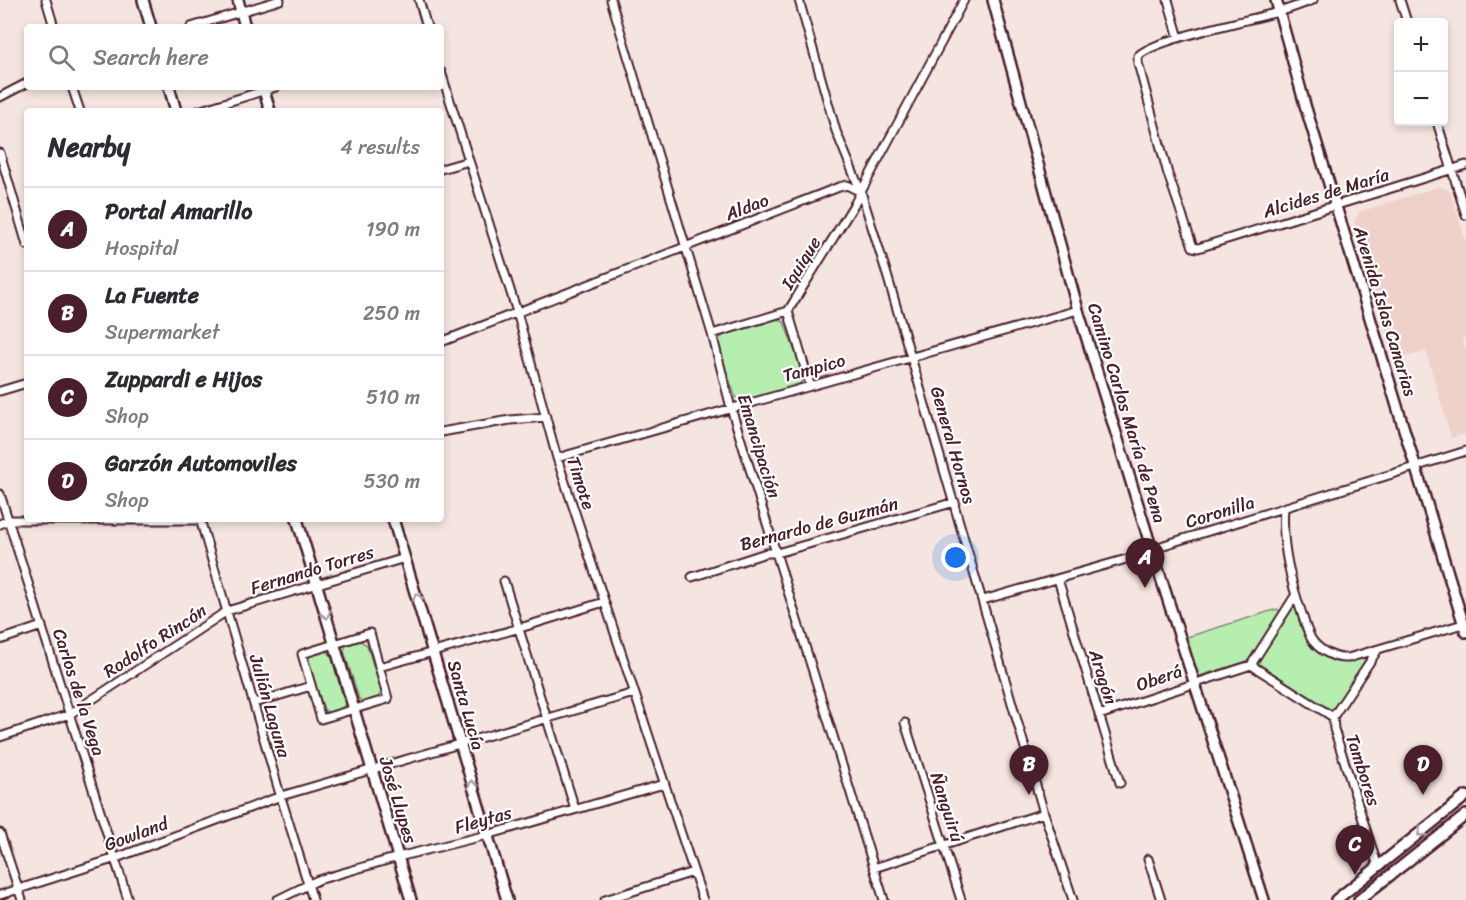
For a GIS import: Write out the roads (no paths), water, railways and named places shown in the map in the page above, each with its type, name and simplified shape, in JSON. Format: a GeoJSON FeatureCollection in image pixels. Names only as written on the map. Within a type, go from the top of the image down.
{"type":"FeatureCollection","features":[{"type":"Feature","properties":{"kind":"street"},"geometry":{"type":"LineString","coordinates":[[46,0],[53,24]]}},
{"type":"Feature","properties":{"kind":"street"},"geometry":{"type":"LineString","coordinates":[[142,0],[150,24]]}},
{"type":"Feature","properties":{"kind":"street"},"geometry":{"type":"LineString","coordinates":[[237,0],[244,24]]}},
{"type":"Feature","properties":{"kind":"street"},"geometry":{"type":"LineString","coordinates":[[201,24],[280,0]]}},
{"type":"Feature","properties":{"kind":"street"},"geometry":{"type":"LineString","coordinates":[[419,0],[426,24]]}},
{"type":"Feature","properties":{"kind":"street","name":"Emancipación"},"geometry":{"type":"LineString","coordinates":[[611,0],[712,334],[731,408],[884,900]]}},
{"type":"Feature","properties":{"kind":"street","name":"General Hornos"},"geometry":{"type":"LineString","coordinates":[[799,0],[836,131],[861,192],[912,358],[1044,813],[1073,900]]}},
{"type":"Feature","properties":{"kind":"street"},"geometry":{"type":"LineString","coordinates":[[861,192],[964,0]]}},
{"type":"Feature","properties":{"kind":"street","name":"Camino Carlos María de Pena"},"geometry":{"type":"LineString","coordinates":[[993,0],[1078,309],[1264,900]]}},
{"type":"Feature","properties":{"kind":"street"},"geometry":{"type":"LineString","coordinates":[[1168,0],[1179,38],[1280,12],[1313,0]]}},
{"type":"Feature","properties":{"kind":"street","name":"Avenida Islas Canarias"},"geometry":{"type":"LineString","coordinates":[[1276,0],[1465,628]]}},
{"type":"Feature","properties":{"kind":"street"},"geometry":{"type":"LineString","coordinates":[[1400,0],[1406,18]]}},
{"type":"Feature","properties":{"kind":"street","name":"Alcides de María"},"geometry":{"type":"LineString","coordinates":[[1179,38],[1144,51],[1138,56],[1138,63],[1168,174],[1191,245],[1195,248],[1466,165]]}},
{"type":"Feature","properties":{"kind":"street","name":"Timote"},"geometry":{"type":"LineString","coordinates":[[444,82],[517,312],[557,458],[703,900]]}},
{"type":"Feature","properties":{"kind":"street"},"geometry":{"type":"LineString","coordinates":[[0,97],[24,85]]}},
{"type":"Feature","properties":{"kind":"street"},"geometry":{"type":"LineString","coordinates":[[73,90],[79,108]]}},
{"type":"Feature","properties":{"kind":"street"},"geometry":{"type":"LineString","coordinates":[[170,90],[175,108]]}},
{"type":"Feature","properties":{"kind":"street"},"geometry":{"type":"LineString","coordinates":[[207,108],[260,90]]}},
{"type":"Feature","properties":{"kind":"street"},"geometry":{"type":"LineString","coordinates":[[263,90],[269,108]]}},
{"type":"Feature","properties":{"kind":"street"},"geometry":{"type":"LineString","coordinates":[[1438,126],[1466,215]]}},
{"type":"Feature","properties":{"kind":"street"},"geometry":{"type":"LineString","coordinates":[[0,153],[24,235]]}},
{"type":"Feature","properties":{"kind":"street"},"geometry":{"type":"LineString","coordinates":[[444,168],[469,161]]}},
{"type":"Feature","properties":{"kind":"street","name":"Aldao"},"geometry":{"type":"LineString","coordinates":[[444,341],[847,185],[861,192]]}},
{"type":"Feature","properties":{"kind":"street","name":"Iquique"},"geometry":{"type":"LineString","coordinates":[[712,334],[789,311],[861,192]]}},
{"type":"Feature","properties":{"kind":"street","name":"Tampico"},"geometry":{"type":"LineString","coordinates":[[557,458],[1078,309]]}},
{"type":"Feature","properties":{"kind":"street"},"geometry":{"type":"LineString","coordinates":[[789,311],[810,384]]}},
{"type":"Feature","properties":{"kind":"street"},"geometry":{"type":"LineString","coordinates":[[0,391],[24,383]]}},
{"type":"Feature","properties":{"kind":"street"},"geometry":{"type":"LineString","coordinates":[[444,431],[510,420],[546,417]]}},
{"type":"Feature","properties":{"kind":"street","name":"Coronilla"},"geometry":{"type":"LineString","coordinates":[[983,600],[1058,579],[1466,451]]}},
{"type":"Feature","properties":{"kind":"street","name":"Carlos de la Vega"},"geometry":{"type":"LineString","coordinates":[[0,494],[128,900]]}},
{"type":"Feature","properties":{"kind":"street","name":"Bernardo de Guzmán"},"geometry":{"type":"LineString","coordinates":[[692,577],[766,554],[777,553],[955,502]]}},
{"type":"Feature","properties":{"kind":"street"},"geometry":{"type":"LineString","coordinates":[[1284,508],[1284,542],[1295,596],[1309,634],[1321,648],[1335,657],[1344,659],[1465,628]]}},
{"type":"Feature","properties":{"kind":"street"},"geometry":{"type":"LineString","coordinates":[[0,524],[8,520],[24,520]]}},
{"type":"Feature","properties":{"kind":"street","name":"Julián Laguna"},"geometry":{"type":"LineString","coordinates":[[201,522],[280,796],[314,900]]}},
{"type":"Feature","properties":{"kind":"street","name":"José Llupes"},"geometry":{"type":"LineString","coordinates":[[298,522],[411,900]]}},
{"type":"Feature","properties":{"kind":"street","name":"Santa Lucía"},"geometry":{"type":"LineString","coordinates":[[394,522],[507,900]]}},
{"type":"Feature","properties":{"kind":"street","name":"Fernando Torres"},"geometry":{"type":"LineString","coordinates":[[227,611],[405,558]]}},
{"type":"Feature","properties":{"kind":"street","name":"Aragón"},"geometry":{"type":"LineString","coordinates":[[1058,579],[1120,783]]}},
{"type":"Feature","properties":{"kind":"street"},"geometry":{"type":"LineString","coordinates":[[504,580],[575,809]]}},
{"type":"Feature","properties":{"kind":"street"},"geometry":{"type":"LineString","coordinates":[[1295,596],[1251,665],[1333,717],[1377,651]]}},
{"type":"Feature","properties":{"kind":"street"},"geometry":{"type":"LineString","coordinates":[[379,667],[604,602]]}},
{"type":"Feature","properties":{"kind":"street","name":"Rodolfo Rincón"},"geometry":{"type":"LineString","coordinates":[[0,736],[70,714],[227,611]]}},
{"type":"Feature","properties":{"kind":"street"},"geometry":{"type":"LineString","coordinates":[[0,640],[42,626]]}},
{"type":"Feature","properties":{"kind":"street"},"geometry":{"type":"LineString","coordinates":[[370,633],[388,699],[321,719],[302,654],[335,644],[370,633]]}},
{"type":"Feature","properties":{"kind":"street","name":"Oberá"},"geometry":{"type":"LineString","coordinates":[[1099,715],[1251,665]]}},
{"type":"Feature","properties":{"kind":"street"},"geometry":{"type":"LineString","coordinates":[[254,703],[311,686]]}},
{"type":"Feature","properties":{"kind":"street","name":"Gowland"},"geometry":{"type":"LineString","coordinates":[[0,895],[116,858],[280,796],[634,693]]}},
{"type":"Feature","properties":{"kind":"street","name":"Tambores"},"geometry":{"type":"LineString","coordinates":[[1333,717],[1334,729],[1378,867]]}},
{"type":"Feature","properties":{"kind":"street","name":"Ñanguirú"},"geometry":{"type":"LineString","coordinates":[[905,723],[961,900]]}},
{"type":"Feature","properties":{"kind":"street","name":"Fleytas"},"geometry":{"type":"LineString","coordinates":[[277,900],[309,883],[664,784]]}},
{"type":"Feature","properties":{"kind":"street"},"geometry":{"type":"LineString","coordinates":[[1336,900],[1466,796]]}},
{"type":"Feature","properties":{"kind":"street"},"geometry":{"type":"LineString","coordinates":[[874,868],[1044,813]]}},
{"type":"Feature","properties":{"kind":"street"},"geometry":{"type":"LineString","coordinates":[[1359,900],[1466,815]]}},
{"type":"Feature","properties":{"kind":"street"},"geometry":{"type":"LineString","coordinates":[[0,832],[22,900]]}},
{"type":"Feature","properties":{"kind":"street"},"geometry":{"type":"LineString","coordinates":[[1148,859],[1161,900]]}},
{"type":"Feature","properties":{"kind":"street"},"geometry":{"type":"LineString","coordinates":[[605,900],[693,872]]}},
{"type":"Feature","properties":{"kind":"place","name":"Portal Amarillo"},"geometry":{"type":"Point","coordinates":[1145,588]}},
{"type":"Feature","properties":{"kind":"place","name":"La Fuente"},"geometry":{"type":"Point","coordinates":[1029,795]}},
{"type":"Feature","properties":{"kind":"place","name":"Garzón Automoviles"},"geometry":{"type":"Point","coordinates":[1423,795]}},
{"type":"Feature","properties":{"kind":"place","name":"Zuppardi e Hijos"},"geometry":{"type":"Point","coordinates":[1355,875]}}]}
